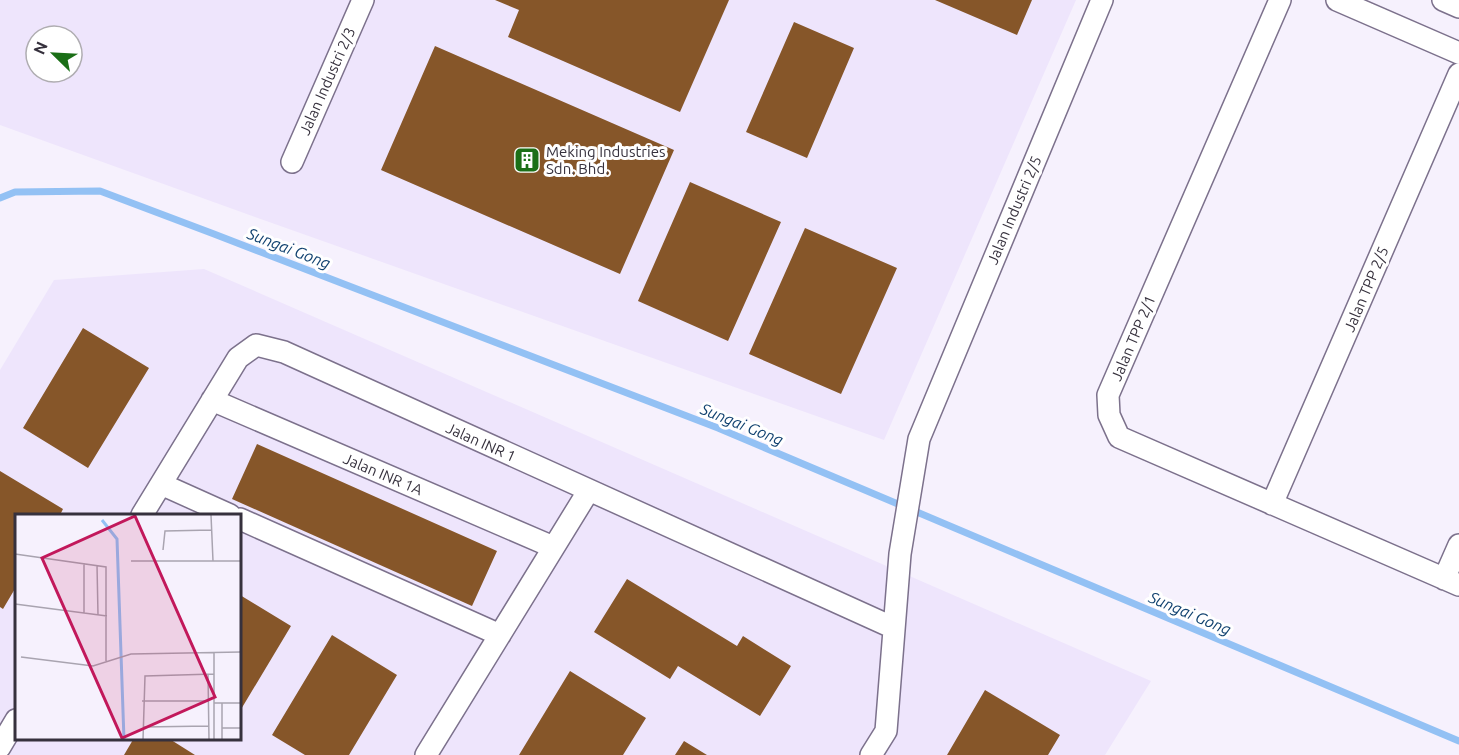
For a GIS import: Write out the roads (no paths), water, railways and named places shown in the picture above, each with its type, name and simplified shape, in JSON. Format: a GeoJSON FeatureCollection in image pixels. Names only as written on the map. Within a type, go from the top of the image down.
{"type":"FeatureCollection","features":[{"type":"Feature","properties":{"kind":"street","name":"Jalan Industri 2/3"},"geometry":{"type":"LineString","coordinates":[[292,162],[363,0]]}},
{"type":"Feature","properties":{"kind":"street","name":"Jalan Industri 2/5"},"geometry":{"type":"LineString","coordinates":[[871,755],[886,731],[900,554],[915,460],[926,419],[1102,0]]}},
{"type":"Feature","properties":{"kind":"street","name":"Jalan TPP 2/1"},"geometry":{"type":"LineString","coordinates":[[1280,0],[1108,395],[1109,415],[1119,437],[1452,582]]}},
{"type":"Feature","properties":{"kind":"street"},"geometry":{"type":"LineString","coordinates":[[1337,0],[1459,53]]}},
{"type":"Feature","properties":{"kind":"street"},"geometry":{"type":"LineString","coordinates":[[1443,0],[1459,7]]}},
{"type":"Feature","properties":{"kind":"street","name":"Jalan TPP 2/5"},"geometry":{"type":"LineString","coordinates":[[1272,504],[1459,74]]}},
{"type":"Feature","properties":{"kind":"street","name":"Jalan INR 1"},"geometry":{"type":"LineString","coordinates":[[143,514],[238,358],[256,345],[284,352],[894,628]]}},
{"type":"Feature","properties":{"kind":"street","name":"Jalan INR 1A"},"geometry":{"type":"LineString","coordinates":[[212,400],[553,548]]}},
{"type":"Feature","properties":{"kind":"street"},"geometry":{"type":"LineString","coordinates":[[161,484],[228,514]]}},
{"type":"Feature","properties":{"kind":"street"},"geometry":{"type":"LineString","coordinates":[[426,755],[589,490]]}},
{"type":"Feature","properties":{"kind":"street"},"geometry":{"type":"LineString","coordinates":[[242,520],[500,635]]}},
{"type":"Feature","properties":{"kind":"street"},"geometry":{"type":"LineString","coordinates":[[1452,582],[1459,545]]}},
{"type":"Feature","properties":{"kind":"street"},"geometry":{"type":"LineString","coordinates":[[0,747],[15,722]]}},
{"type":"Feature","properties":{"kind":"waterway","name":"Sungai Gong"},"geometry":{"type":"LineString","coordinates":[[0,198],[15,192],[100,191],[718,428],[1459,741]]}},
{"type":"Feature","properties":{"kind":"place","name":"Meking Industries Sdn. Bhd."},"geometry":{"type":"Point","coordinates":[527,160]}}]}
